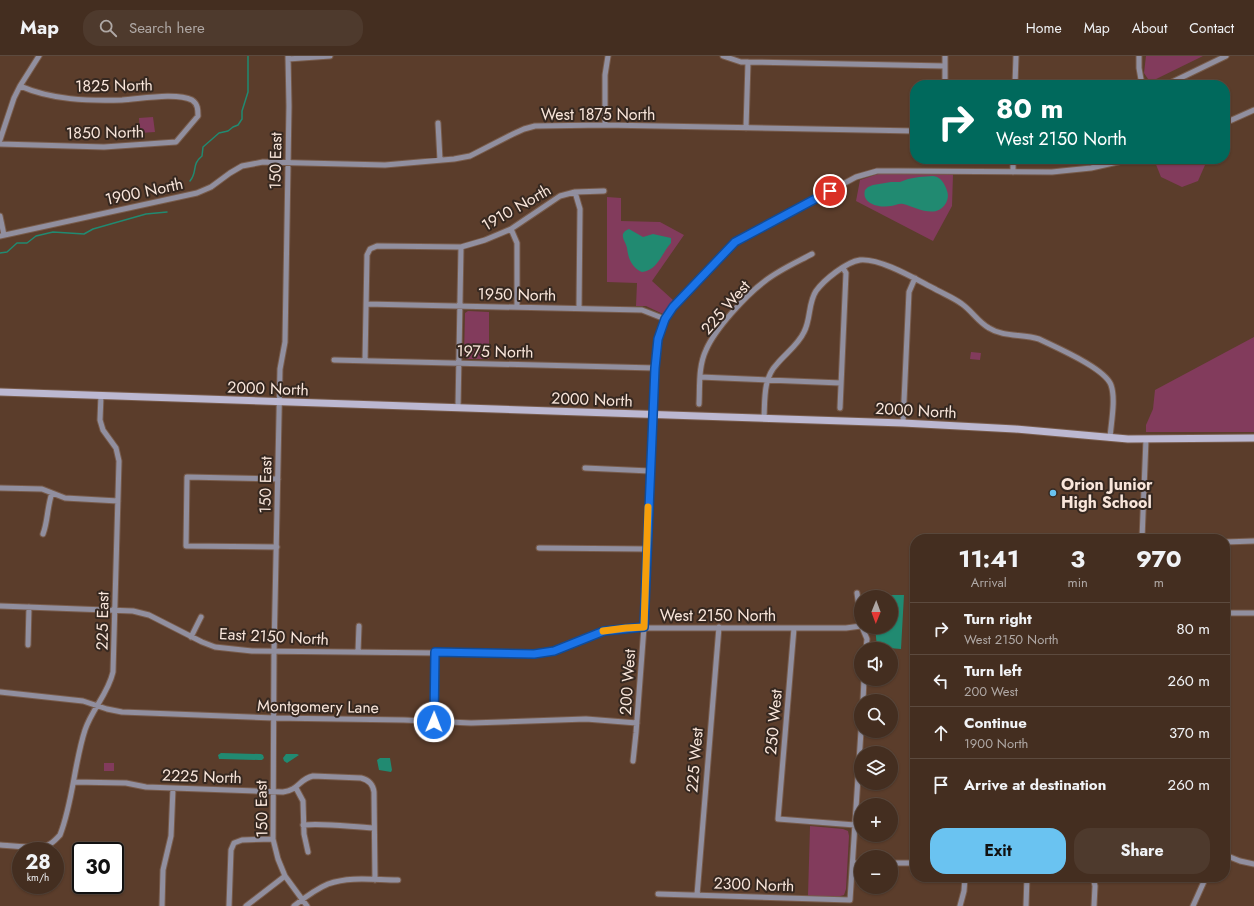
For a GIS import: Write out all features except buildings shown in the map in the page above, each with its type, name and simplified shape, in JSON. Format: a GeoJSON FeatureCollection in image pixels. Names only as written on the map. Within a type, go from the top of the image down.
{"type":"FeatureCollection","features":[{"type":"Feature","properties":{"kind":"street"},"geometry":{"type":"LineString","coordinates":[[0,140],[14,98],[20,86],[40,56]]}},
{"type":"Feature","properties":{"kind":"street"},"geometry":{"type":"LineString","coordinates":[[288,58],[330,56]]}},
{"type":"Feature","properties":{"kind":"street"},"geometry":{"type":"LineString","coordinates":[[605,125],[608,56]]}},
{"type":"Feature","properties":{"kind":"street"},"geometry":{"type":"LineString","coordinates":[[723,56],[741,62],[945,66]]}},
{"type":"Feature","properties":{"kind":"street"},"geometry":{"type":"LineString","coordinates":[[945,56],[945,80]]}},
{"type":"Feature","properties":{"kind":"street"},"geometry":{"type":"LineString","coordinates":[[1015,80],[1016,56]]}},
{"type":"Feature","properties":{"kind":"street"},"geometry":{"type":"LineString","coordinates":[[1139,56],[1141,80]]}},
{"type":"Feature","properties":{"kind":"street"},"geometry":{"type":"LineString","coordinates":[[1175,80],[1217,58],[1226,56]]}},
{"type":"Feature","properties":{"kind":"street","name":"150 East"},"geometry":{"type":"LineString","coordinates":[[288,58],[288,162],[284,342],[280,369],[274,651],[273,839],[278,859],[285,876],[307,906]]}},
{"type":"Feature","properties":{"kind":"street"},"geometry":{"type":"LineString","coordinates":[[746,128],[748,62]]}},
{"type":"Feature","properties":{"kind":"street","name":"1825 North"},"geometry":{"type":"LineString","coordinates":[[20,86],[35,93],[76,99],[123,100],[181,97],[193,101],[198,107],[198,116]]}},
{"type":"Feature","properties":{"kind":"street"},"geometry":{"type":"LineString","coordinates":[[1230,121],[1254,110]]}},
{"type":"Feature","properties":{"kind":"street","name":"1850 North"},"geometry":{"type":"LineString","coordinates":[[0,144],[104,147],[176,142],[198,116]]}},
{"type":"Feature","properties":{"kind":"street"},"geometry":{"type":"LineString","coordinates":[[438,122],[440,160]]}},
{"type":"Feature","properties":{"kind":"street","name":"West 1875 North"},"geometry":{"type":"LineString","coordinates":[[288,162],[385,165],[470,156],[518,131],[535,126],[605,125],[910,131]]}},
{"type":"Feature","properties":{"kind":"street","name":"1900 North"},"geometry":{"type":"LineString","coordinates":[[2,236],[197,193],[211,188],[230,173],[242,166],[252,163],[288,162]]}},
{"type":"Feature","properties":{"kind":"street"},"geometry":{"type":"LineString","coordinates":[[1013,172],[1014,164]]}},
{"type":"Feature","properties":{"kind":"street"},"geometry":{"type":"LineString","coordinates":[[665,319],[673,307],[735,242],[856,177],[877,172],[898,171],[1052,172],[1098,167],[1110,164]]}},
{"type":"Feature","properties":{"kind":"street","name":"1910 North"},"geometry":{"type":"LineString","coordinates":[[366,304],[367,255],[370,249],[377,246],[461,247],[485,240],[511,229],[560,196],[575,192],[604,191]]}},
{"type":"Feature","properties":{"kind":"street"},"geometry":{"type":"LineString","coordinates":[[575,192],[580,209],[579,308]]}},
{"type":"Feature","properties":{"kind":"street"},"geometry":{"type":"LineString","coordinates":[[0,216],[2,236]]}},
{"type":"Feature","properties":{"kind":"street"},"geometry":{"type":"LineString","coordinates":[[511,229],[517,243],[517,307]]}},
{"type":"Feature","properties":{"kind":"street"},"geometry":{"type":"LineString","coordinates":[[458,408],[461,247]]}},
{"type":"Feature","properties":{"kind":"street","name":"225 West"},"geometry":{"type":"LineString","coordinates":[[699,404],[701,368],[705,350],[727,319],[765,281],[812,254]]}},
{"type":"Feature","properties":{"kind":"street"},"geometry":{"type":"LineString","coordinates":[[764,418],[767,380],[775,365],[794,347],[803,334],[815,293],[830,276],[859,260],[869,261],[899,270],[961,303],[980,322],[989,328],[1002,333],[1028,336],[1039,339],[1101,372],[1111,384],[1113,394],[1110,438]]}},
{"type":"Feature","properties":{"kind":"street"},"geometry":{"type":"LineString","coordinates":[[840,408],[846,273],[843,268]]}},
{"type":"Feature","properties":{"kind":"street"},"geometry":{"type":"LineString","coordinates":[[903,423],[909,292],[915,278]]}},
{"type":"Feature","properties":{"kind":"street"},"geometry":{"type":"LineString","coordinates":[[365,361],[366,304]]}},
{"type":"Feature","properties":{"kind":"street","name":"1950 North"},"geometry":{"type":"LineString","coordinates":[[366,304],[642,310],[665,319]]}},
{"type":"Feature","properties":{"kind":"street","name":"200 West"},"geometry":{"type":"LineString","coordinates":[[633,761],[644,627],[646,549],[655,368],[658,339],[665,319]]}},
{"type":"Feature","properties":{"kind":"street","name":"1975 North"},"geometry":{"type":"LineString","coordinates":[[334,360],[655,368]]}},
{"type":"Feature","properties":{"kind":"street"},"geometry":{"type":"LineString","coordinates":[[700,377],[841,383]]}},
{"type":"Feature","properties":{"kind":"street","name":"2000 North"},"geometry":{"type":"LineString","coordinates":[[0,392],[903,423],[1015,429],[1110,438],[1254,438]]}},
{"type":"Feature","properties":{"kind":"street","name":"225 East"},"geometry":{"type":"LineString","coordinates":[[0,845],[38,847],[47,845],[60,835],[74,782],[85,729],[90,717],[109,686],[113,672],[119,461],[116,448],[103,430],[100,420],[101,395]]}},
{"type":"Feature","properties":{"kind":"street"},"geometry":{"type":"LineString","coordinates":[[1142,534],[1146,439]]}},
{"type":"Feature","properties":{"kind":"street"},"geometry":{"type":"LineString","coordinates":[[585,468],[650,471]]}},
{"type":"Feature","properties":{"kind":"street"},"geometry":{"type":"LineString","coordinates":[[277,548],[186,546],[187,477],[278,479]]}},
{"type":"Feature","properties":{"kind":"street"},"geometry":{"type":"LineString","coordinates":[[0,488],[42,489],[65,498],[118,501]]}},
{"type":"Feature","properties":{"kind":"street"},"geometry":{"type":"LineString","coordinates":[[43,534],[47,524],[48,503],[52,494]]}},
{"type":"Feature","properties":{"kind":"street"},"geometry":{"type":"LineString","coordinates":[[1230,542],[1254,542]]}},
{"type":"Feature","properties":{"kind":"street"},"geometry":{"type":"LineString","coordinates":[[539,548],[646,549]]}},
{"type":"Feature","properties":{"kind":"street","name":"East 2150 North"},"geometry":{"type":"LineString","coordinates":[[0,606],[133,611],[149,615],[214,647],[252,651],[435,652]]}},
{"type":"Feature","properties":{"kind":"street"},"geometry":{"type":"LineString","coordinates":[[28,645],[29,607]]}},
{"type":"Feature","properties":{"kind":"street"},"geometry":{"type":"LineString","coordinates":[[1230,613],[1254,613]]}},
{"type":"Feature","properties":{"kind":"street"},"geometry":{"type":"LineString","coordinates":[[191,637],[201,617]]}},
{"type":"Feature","properties":{"kind":"street"},"geometry":{"type":"LineString","coordinates":[[358,652],[359,626]]}},
{"type":"Feature","properties":{"kind":"street","name":"West 2150 North"},"geometry":{"type":"LineString","coordinates":[[435,652],[534,654],[554,651],[604,631],[644,627],[854,628]]}},
{"type":"Feature","properties":{"kind":"street","name":"225 West"},"geometry":{"type":"LineString","coordinates":[[697,895],[719,627]]}},
{"type":"Feature","properties":{"kind":"street","name":"250 West"},"geometry":{"type":"LineString","coordinates":[[794,628],[778,819],[854,825]]}},
{"type":"Feature","properties":{"kind":"street"},"geometry":{"type":"LineString","coordinates":[[434,722],[435,652]]}},
{"type":"Feature","properties":{"kind":"street","name":"Montgomery Lane"},"geometry":{"type":"LineString","coordinates":[[0,692],[83,701],[122,712],[485,724],[586,720],[637,723]]}},
{"type":"Feature","properties":{"kind":"street"},"geometry":{"type":"LineString","coordinates":[[857,798],[861,738]]}},
{"type":"Feature","properties":{"kind":"street","name":"2225 North"},"geometry":{"type":"LineString","coordinates":[[74,782],[126,783],[142,787],[273,792],[290,791],[296,788],[307,777],[313,776],[361,778],[371,782],[374,792],[374,828]]}},
{"type":"Feature","properties":{"kind":"street"},"geometry":{"type":"LineString","coordinates":[[162,906],[163,870],[171,836],[173,788]]}},
{"type":"Feature","properties":{"kind":"street"},"geometry":{"type":"LineString","coordinates":[[296,788],[303,801],[303,825],[308,852]]}},
{"type":"Feature","properties":{"kind":"street"},"geometry":{"type":"LineString","coordinates":[[303,825],[328,824],[353,828],[374,828],[375,880]]}},
{"type":"Feature","properties":{"kind":"street"},"geometry":{"type":"LineString","coordinates":[[230,906],[231,850],[234,843],[242,840],[273,839]]}},
{"type":"Feature","properties":{"kind":"street"},"geometry":{"type":"LineString","coordinates":[[853,862],[854,842]]}},
{"type":"Feature","properties":{"kind":"street"},"geometry":{"type":"LineString","coordinates":[[1230,857],[1254,864]]}},
{"type":"Feature","properties":{"kind":"street","name":"2300 North"},"geometry":{"type":"LineString","coordinates":[[658,894],[850,900],[853,862]]}},
{"type":"Feature","properties":{"kind":"street"},"geometry":{"type":"LineString","coordinates":[[898,863],[910,864]]}},
{"type":"Feature","properties":{"kind":"street"},"geometry":{"type":"LineString","coordinates":[[246,906],[285,876]]}},
{"type":"Feature","properties":{"kind":"street"},"geometry":{"type":"LineString","coordinates":[[294,906],[318,889],[329,884],[348,880],[398,880]]}},
{"type":"Feature","properties":{"kind":"street"},"geometry":{"type":"LineString","coordinates":[[960,906],[965,882]]}},
{"type":"Feature","properties":{"kind":"street"},"geometry":{"type":"LineString","coordinates":[[1026,906],[1027,882]]}},
{"type":"Feature","properties":{"kind":"street"},"geometry":{"type":"LineString","coordinates":[[1094,882],[1094,906]]}},
{"type":"Feature","properties":{"kind":"street"},"geometry":{"type":"LineString","coordinates":[[1193,906],[1204,882]]}},
{"type":"Feature","properties":{"kind":"shaded area"},"geometry":{"type":"Polygon","coordinates":[[[1146,56],[1203,56],[1154,80],[1149,80],[1144,73],[1146,56]]]}},
{"type":"Feature","properties":{"kind":"shaded area"},"geometry":{"type":"Polygon","coordinates":[[[153,117],[155,132],[140,133],[139,118],[153,117]]]}},
{"type":"Feature","properties":{"kind":"shaded area"},"geometry":{"type":"Polygon","coordinates":[[[1156,164],[1205,165],[1198,181],[1182,187],[1161,177],[1156,164]]]}},
{"type":"Feature","properties":{"kind":"shaded area"},"geometry":{"type":"Polygon","coordinates":[[[878,174],[953,174],[952,206],[933,241],[856,201],[860,180],[878,174]]]}},
{"type":"Feature","properties":{"kind":"shaded area"},"geometry":{"type":"Polygon","coordinates":[[[607,197],[621,198],[621,221],[660,222],[684,235],[652,281],[673,300],[663,314],[646,306],[636,306],[637,283],[607,282],[607,197]]]}},
{"type":"Feature","properties":{"kind":"shaded area"},"geometry":{"type":"Polygon","coordinates":[[[468,311],[489,312],[489,359],[467,359],[464,356],[465,313],[468,311]]]}},
{"type":"Feature","properties":{"kind":"shaded area"},"geometry":{"type":"Polygon","coordinates":[[[1254,337],[1254,432],[1146,432],[1146,425],[1153,409],[1155,390],[1254,337]]]}},
{"type":"Feature","properties":{"kind":"shaded area"},"geometry":{"type":"Polygon","coordinates":[[[971,352],[981,353],[980,360],[970,359],[971,352]]]}},
{"type":"Feature","properties":{"kind":"shaded area"},"geometry":{"type":"Polygon","coordinates":[[[104,763],[114,763],[114,771],[104,771],[104,763]]]}},
{"type":"Feature","properties":{"kind":"shaded area"},"geometry":{"type":"Polygon","coordinates":[[[810,826],[843,829],[848,831],[846,889],[844,895],[837,897],[808,896],[810,826]]]}},
{"type":"Feature","properties":{"kind":"water"},"geometry":{"type":"Polygon","coordinates":[[[933,176],[938,177],[942,181],[948,195],[946,203],[937,211],[926,211],[902,204],[877,206],[866,199],[865,190],[873,185],[933,176]]]}},
{"type":"Feature","properties":{"kind":"water"},"geometry":{"type":"Polygon","coordinates":[[[629,229],[643,237],[653,234],[671,238],[671,243],[659,261],[647,271],[642,272],[636,268],[628,255],[623,233],[629,229]]]}},
{"type":"Feature","properties":{"kind":"water"},"geometry":{"type":"Polygon","coordinates":[[[898,595],[904,595],[901,649],[898,649],[898,642],[876,642],[876,634],[898,634],[898,595]]]}},
{"type":"Feature","properties":{"kind":"water"},"geometry":{"type":"Polygon","coordinates":[[[221,753],[261,754],[264,758],[262,760],[219,759],[218,755],[221,753]]]}},
{"type":"Feature","properties":{"kind":"water"},"geometry":{"type":"Polygon","coordinates":[[[286,754],[299,755],[287,763],[283,758],[286,754]]]}},
{"type":"Feature","properties":{"kind":"water"},"geometry":{"type":"Polygon","coordinates":[[[380,758],[390,758],[391,772],[379,770],[377,760],[380,758]]]}},
{"type":"Feature","properties":{"kind":"waterway"},"geometry":{"type":"LineString","coordinates":[[190,181],[194,174],[195,165],[202,156],[203,147],[219,133],[228,131],[238,125],[242,119],[242,111],[248,92],[248,56]]}},
{"type":"Feature","properties":{"kind":"waterway"},"geometry":{"type":"LineString","coordinates":[[0,253],[7,252],[17,243],[27,243],[36,236],[53,232],[84,234],[93,229],[146,214],[167,212]]}},
{"type":"Feature","properties":{"kind":"slow traffic"},"geometry":{"type":"LineString","coordinates":[[603,631],[644,627],[648,507]]}},
{"type":"Feature","properties":{"kind":"place","name":"Orion Junior High School"},"geometry":{"type":"Point","coordinates":[1053,493]}},
{"type":"Feature","properties":{"kind":"route"},"geometry":{"type":"LineString","coordinates":[[434,722],[435,652],[534,654],[554,651],[604,631],[644,627],[646,549],[655,368],[658,339],[665,319],[673,307],[735,242],[830,191]]}}]}
